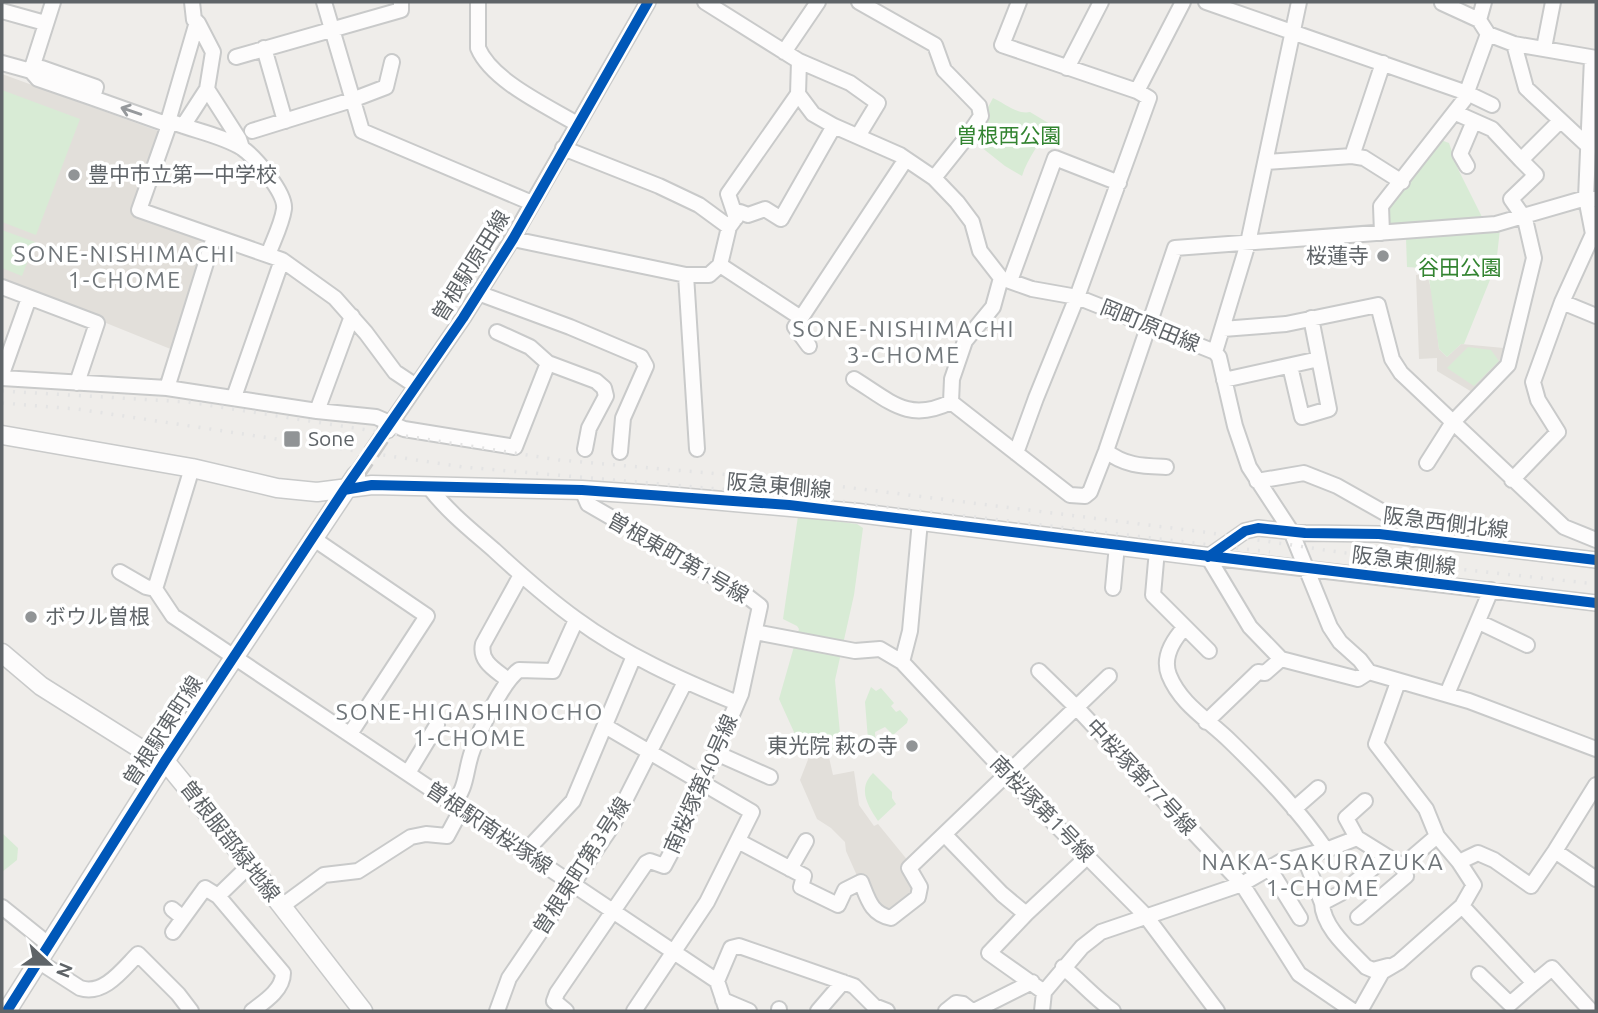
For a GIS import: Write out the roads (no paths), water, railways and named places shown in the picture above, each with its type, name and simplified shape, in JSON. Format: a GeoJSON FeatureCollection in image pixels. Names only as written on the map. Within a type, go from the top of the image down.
{"type":"FeatureCollection","features":[{"type":"Feature","properties":{"kind":"street"},"geometry":{"type":"LineString","coordinates":[[31,71],[52,2]]}},
{"type":"Feature","properties":{"kind":"street"},"geometry":{"type":"LineString","coordinates":[[173,125],[207,89],[213,52],[194,20],[192,2]]}},
{"type":"Feature","properties":{"kind":"street"},"geometry":{"type":"LineString","coordinates":[[324,2],[362,131],[532,203]]}},
{"type":"Feature","properties":{"kind":"street"},"geometry":{"type":"LineString","coordinates":[[236,57],[401,10],[401,2]]}},
{"type":"Feature","properties":{"kind":"street"},"geometry":{"type":"LineString","coordinates":[[478,2],[478,48],[481,54],[508,82],[577,124]]}},
{"type":"Feature","properties":{"kind":"street","name":"曽根駅原田線"},"geometry":{"type":"LineString","coordinates":[[389,426],[513,239],[648,2]]}},
{"type":"Feature","properties":{"kind":"street"},"geometry":{"type":"LineString","coordinates":[[705,2],[799,61],[850,83],[878,103],[858,136]]}},
{"type":"Feature","properties":{"kind":"street"},"geometry":{"type":"LineString","coordinates":[[784,52],[818,2]]}},
{"type":"Feature","properties":{"kind":"street"},"geometry":{"type":"LineString","coordinates":[[859,2],[936,44],[944,70],[979,106],[981,116],[934,178]]}},
{"type":"Feature","properties":{"kind":"street"},"geometry":{"type":"LineString","coordinates":[[1016,453],[1035,398],[1077,297],[1149,98],[1137,91],[1002,45],[1019,2]]}},
{"type":"Feature","properties":{"kind":"street"},"geometry":{"type":"LineString","coordinates":[[1067,68],[1101,2]]}},
{"type":"Feature","properties":{"kind":"street"},"geometry":{"type":"LineString","coordinates":[[1137,91],[1183,2]]}},
{"type":"Feature","properties":{"kind":"street"},"geometry":{"type":"LineString","coordinates":[[1206,2],[1467,93],[1492,105]]}},
{"type":"Feature","properties":{"kind":"street"},"geometry":{"type":"LineString","coordinates":[[1215,352],[1248,243],[1299,2]]}},
{"type":"Feature","properties":{"kind":"street"},"geometry":{"type":"LineString","coordinates":[[1440,2],[1479,20],[1488,34],[1514,44],[1594,58],[1587,145],[1592,174],[1592,241],[1575,271],[1532,382],[1538,400],[1558,432],[1512,480]]}},
{"type":"Feature","properties":{"kind":"street"},"geometry":{"type":"LineString","coordinates":[[1479,20],[1484,2]]}},
{"type":"Feature","properties":{"kind":"street"},"geometry":{"type":"LineString","coordinates":[[1544,48],[1553,2]]}},
{"type":"Feature","properties":{"kind":"street"},"geometry":{"type":"LineString","coordinates":[[2,11],[46,23]]}},
{"type":"Feature","properties":{"kind":"street"},"geometry":{"type":"LineString","coordinates":[[197,22],[173,125],[139,210],[275,258],[335,298],[395,372],[415,386]]}},
{"type":"Feature","properties":{"kind":"street"},"geometry":{"type":"LineString","coordinates":[[1382,233],[1381,206],[1456,113],[1467,93],[1488,34]]}},
{"type":"Feature","properties":{"kind":"street"},"geometry":{"type":"LineString","coordinates":[[1514,44],[1526,88],[1587,145]]}},
{"type":"Feature","properties":{"kind":"street"},"geometry":{"type":"LineString","coordinates":[[264,48],[285,121]]}},
{"type":"Feature","properties":{"kind":"street"},"geometry":{"type":"LineString","coordinates":[[733,222],[728,194],[798,94],[799,61]]}},
{"type":"Feature","properties":{"kind":"street"},"geometry":{"type":"LineString","coordinates":[[252,131],[386,88],[393,62]]}},
{"type":"Feature","properties":{"kind":"street"},"geometry":{"type":"LineString","coordinates":[[2,63],[31,71],[42,68],[96,87],[93,98],[242,148]]}},
{"type":"Feature","properties":{"kind":"street"},"geometry":{"type":"LineString","coordinates":[[1352,156],[1383,63]]}},
{"type":"Feature","properties":{"kind":"street"},"geometry":{"type":"LineString","coordinates":[[207,89],[242,148],[264,171],[281,195],[284,207],[275,258],[234,397]]}},
{"type":"Feature","properties":{"kind":"street"},"geometry":{"type":"LineString","coordinates":[[798,94],[813,114],[906,159],[934,178],[972,222],[981,251],[1005,279]]}},
{"type":"Feature","properties":{"kind":"street"},"geometry":{"type":"LineString","coordinates":[[1427,463],[1453,422],[1508,365],[1534,258],[1525,219],[1511,199],[1536,175],[1492,129],[1456,113]]}},
{"type":"Feature","properties":{"kind":"street"},"geometry":{"type":"LineString","coordinates":[[1467,166],[1460,154],[1474,121]]}},
{"type":"Feature","properties":{"kind":"street"},"geometry":{"type":"LineString","coordinates":[[1521,160],[1560,121]]}},
{"type":"Feature","properties":{"kind":"street"},"geometry":{"type":"LineString","coordinates":[[513,239],[686,275],[709,275],[720,265],[733,222],[740,212],[748,215],[765,209],[780,219],[834,126]]}},
{"type":"Feature","properties":{"kind":"street"},"geometry":{"type":"LineString","coordinates":[[563,148],[659,186],[733,222]]}},
{"type":"Feature","properties":{"kind":"street"},"geometry":{"type":"LineString","coordinates":[[1266,162],[1352,156],[1364,158],[1402,182]]}},
{"type":"Feature","properties":{"kind":"street"},"geometry":{"type":"LineString","coordinates":[[951,402],[952,379],[965,341],[993,307],[1055,158],[1119,183]]}},
{"type":"Feature","properties":{"kind":"street"},"geometry":{"type":"LineString","coordinates":[[809,346],[795,327],[906,159]]}},
{"type":"Feature","properties":{"kind":"street"},"geometry":{"type":"LineString","coordinates":[[951,402],[1070,495],[1081,496],[1090,492],[1106,451],[1175,248],[1496,224],[1591,198]]}},
{"type":"Feature","properties":{"kind":"street"},"geometry":{"type":"LineString","coordinates":[[167,388],[214,237]]}},
{"type":"Feature","properties":{"kind":"street"},"geometry":{"type":"LineString","coordinates":[[720,265],[801,318]]}},
{"type":"Feature","properties":{"kind":"street"},"geometry":{"type":"LineString","coordinates":[[686,275],[696,449]]}},
{"type":"Feature","properties":{"kind":"street","name":"岡町原田線"},"geometry":{"type":"LineString","coordinates":[[1005,279],[1032,289],[1077,297],[1215,352],[1219,357],[1235,426],[1250,467],[1291,531],[1330,627],[1340,642],[1369,672],[1447,694],[1596,749]]}},
{"type":"Feature","properties":{"kind":"street"},"geometry":{"type":"LineString","coordinates":[[2,287],[97,323],[77,383]]}},
{"type":"Feature","properties":{"kind":"street"},"geometry":{"type":"LineString","coordinates":[[478,293],[570,327],[640,357],[646,366],[623,418],[620,452]]}},
{"type":"Feature","properties":{"kind":"street"},"geometry":{"type":"LineString","coordinates":[[29,298],[2,376],[167,388],[234,397],[317,411],[376,417],[389,426],[514,447],[548,363]]}},
{"type":"Feature","properties":{"kind":"street"},"geometry":{"type":"LineString","coordinates":[[1562,302],[1596,316]]}},
{"type":"Feature","properties":{"kind":"street"},"geometry":{"type":"LineString","coordinates":[[1223,329],[1286,324],[1378,305],[1392,359],[1401,373],[1564,527],[1596,540]]}},
{"type":"Feature","properties":{"kind":"street"},"geometry":{"type":"LineString","coordinates":[[317,411],[352,316]]}},
{"type":"Feature","properties":{"kind":"street"},"geometry":{"type":"LineString","coordinates":[[1290,366],[1301,417],[1329,409],[1311,318]]}},
{"type":"Feature","properties":{"kind":"street"},"geometry":{"type":"LineString","coordinates":[[497,332],[530,347],[548,363],[596,381],[604,388],[606,396],[589,428],[584,449]]}},
{"type":"Feature","properties":{"kind":"street"},"geometry":{"type":"LineString","coordinates":[[1224,380],[1319,359]]}},
{"type":"Feature","properties":{"kind":"street"},"geometry":{"type":"LineString","coordinates":[[854,379],[905,410],[934,410],[951,402]]}},
{"type":"Feature","properties":{"kind":"street"},"geometry":{"type":"LineString","coordinates":[[2,435],[192,468],[277,488],[317,492],[344,490]]}},
{"type":"Feature","properties":{"kind":"street"},"geometry":{"type":"LineString","coordinates":[[1106,451],[1117,460],[1133,466],[1166,467]]}},
{"type":"Feature","properties":{"kind":"street"},"geometry":{"type":"LineString","coordinates":[[120,572],[146,587],[155,589],[192,468]]}},
{"type":"Feature","properties":{"kind":"street"},"geometry":{"type":"LineString","coordinates":[[1257,481],[1304,473],[1337,486],[1406,525],[1413,539]]}},
{"type":"Feature","properties":{"kind":"street","name":"曽根駅東町線"},"geometry":{"type":"LineString","coordinates":[[7,1011],[165,761],[356,475]]}},
{"type":"Feature","properties":{"kind":"street","name":"阪急東側線"},"geometry":{"type":"LineString","coordinates":[[344,490],[372,485],[582,490],[789,505],[1596,603]]}},
{"type":"Feature","properties":{"kind":"street"},"geometry":{"type":"LineString","coordinates":[[429,486],[441,502],[576,620],[634,656],[685,682],[737,703]]}},
{"type":"Feature","properties":{"kind":"street","name":"曽根東町第1号線"},"geometry":{"type":"LineString","coordinates":[[582,490],[587,504],[760,606],[754,632]]}},
{"type":"Feature","properties":{"kind":"street"},"geometry":{"type":"LineString","coordinates":[[902,662],[910,631],[920,521]]}},
{"type":"Feature","properties":{"kind":"street"},"geometry":{"type":"LineString","coordinates":[[1291,531],[1258,528],[1245,531],[1208,557],[1250,627],[1281,659],[1358,679],[1369,672]]}},
{"type":"Feature","properties":{"kind":"street","name":"阪急西側北線"},"geometry":{"type":"LineString","coordinates":[[1291,531],[1380,534],[1596,559]]}},
{"type":"Feature","properties":{"kind":"street"},"geometry":{"type":"LineString","coordinates":[[314,539],[427,616],[349,734]]}},
{"type":"Feature","properties":{"kind":"street"},"geometry":{"type":"LineString","coordinates":[[1112,588],[1117,545]]}},
{"type":"Feature","properties":{"kind":"street"},"geometry":{"type":"LineString","coordinates":[[1157,550],[1153,595],[1209,651]]}},
{"type":"Feature","properties":{"kind":"street"},"geometry":{"type":"LineString","coordinates":[[508,680],[486,662],[481,652],[522,575]]}},
{"type":"Feature","properties":{"kind":"street","name":"曽根駅南桜塚線"},"geometry":{"type":"LineString","coordinates":[[155,589],[173,616],[717,981]]}},
{"type":"Feature","properties":{"kind":"street"},"geometry":{"type":"LineString","coordinates":[[1447,694],[1491,590]]}},
{"type":"Feature","properties":{"kind":"street"},"geometry":{"type":"LineString","coordinates":[[282,906],[324,876],[358,871],[411,837],[426,834],[447,836],[463,792],[464,776],[473,749],[508,680],[519,670],[553,671],[576,620]]}},
{"type":"Feature","properties":{"kind":"street"},"geometry":{"type":"LineString","coordinates":[[1479,622],[1527,645]]}},
{"type":"Feature","properties":{"kind":"street"},"geometry":{"type":"LineString","coordinates":[[1185,627],[1171,642],[1168,673],[1188,703],[1228,739],[1294,808],[1326,850]]}},
{"type":"Feature","properties":{"kind":"street","name":"南桜塚第1号線"},"geometry":{"type":"LineString","coordinates":[[754,632],[855,651],[880,649],[902,662],[1145,915],[1217,1011]]}},
{"type":"Feature","properties":{"kind":"street","name":"南桜塚第40号線"},"geometry":{"type":"LineString","coordinates":[[561,1010],[554,1001],[557,993],[646,863],[650,861],[664,866],[741,694],[754,632]]}},
{"type":"Feature","properties":{"kind":"street","name":"曽根服部緑地線"},"geometry":{"type":"LineString","coordinates":[[2,653],[41,686],[144,751],[165,761],[363,1011]]}},
{"type":"Feature","properties":{"kind":"street"},"geometry":{"type":"LineString","coordinates":[[526,852],[573,801],[634,656]]}},
{"type":"Feature","properties":{"kind":"street"},"geometry":{"type":"LineString","coordinates":[[1206,722],[1258,672],[1265,673],[1281,659]]}},
{"type":"Feature","properties":{"kind":"street","name":"中桜塚第77号線"},"geometry":{"type":"LineString","coordinates":[[1039,671],[1242,884],[1299,974],[1353,1011]]}},
{"type":"Feature","properties":{"kind":"street"},"geometry":{"type":"LineString","coordinates":[[738,841],[804,876],[801,887],[838,905],[845,890],[861,882],[870,906],[881,916],[891,918],[918,897],[920,887],[909,868],[1109,676]]}},
{"type":"Feature","properties":{"kind":"street"},"geometry":{"type":"LineString","coordinates":[[1360,1011],[1382,972],[1399,962],[1462,906],[1474,885],[1437,836],[1426,809],[1376,744],[1398,681]]}},
{"type":"Feature","properties":{"kind":"street","name":"曽根東町第3号線"},"geometry":{"type":"LineString","coordinates":[[497,1011],[509,978],[612,826],[685,682]]}},
{"type":"Feature","properties":{"kind":"street"},"geometry":{"type":"LineString","coordinates":[[408,773],[437,724]]}},
{"type":"Feature","properties":{"kind":"street"},"geometry":{"type":"LineString","coordinates":[[605,726],[752,812],[708,902],[634,1011]]}},
{"type":"Feature","properties":{"kind":"street"},"geometry":{"type":"LineString","coordinates":[[716,753],[770,777]]}},
{"type":"Feature","properties":{"kind":"street"},"geometry":{"type":"LineString","coordinates":[[1459,862],[1478,853],[1494,860],[1531,886],[1596,785]]}},
{"type":"Feature","properties":{"kind":"street"},"geometry":{"type":"LineString","coordinates":[[1294,808],[1318,788]]}},
{"type":"Feature","properties":{"kind":"street"},"geometry":{"type":"LineString","coordinates":[[1358,917],[1406,876],[1402,866],[1357,838],[1346,818],[1365,801]]}},
{"type":"Feature","properties":{"kind":"street"},"geometry":{"type":"LineString","coordinates":[[945,835],[1002,894],[1026,914]]}},
{"type":"Feature","properties":{"kind":"street"},"geometry":{"type":"LineString","coordinates":[[1402,866],[1437,836]]}},
{"type":"Feature","properties":{"kind":"street"},"geometry":{"type":"LineString","coordinates":[[946,1011],[956,1003],[973,1011],[1038,987],[1101,932],[1242,884],[1280,862],[1326,850],[1357,838]]}},
{"type":"Feature","properties":{"kind":"street"},"geometry":{"type":"LineString","coordinates":[[790,869],[806,841]]}},
{"type":"Feature","properties":{"kind":"street"},"geometry":{"type":"LineString","coordinates":[[1555,852],[1596,879]]}},
{"type":"Feature","properties":{"kind":"street"},"geometry":{"type":"LineString","coordinates":[[1304,856],[1329,925],[1366,967],[1373,970],[1399,962]]}},
{"type":"Feature","properties":{"kind":"street"},"geometry":{"type":"LineString","coordinates":[[1042,1011],[1038,987],[989,953],[1087,857]]}},
{"type":"Feature","properties":{"kind":"street"},"geometry":{"type":"LineString","coordinates":[[1321,903],[1341,893],[1387,857]]}},
{"type":"Feature","properties":{"kind":"street"},"geometry":{"type":"LineString","coordinates":[[218,896],[250,865]]}},
{"type":"Feature","properties":{"kind":"street"},"geometry":{"type":"LineString","coordinates":[[1269,869],[1300,918]]}},
{"type":"Feature","properties":{"kind":"street"},"geometry":{"type":"LineString","coordinates":[[173,932],[177,914],[205,888],[218,896],[283,974],[283,981],[252,1011]]}},
{"type":"Feature","properties":{"kind":"street"},"geometry":{"type":"LineString","coordinates":[[1462,906],[1534,983]]}},
{"type":"Feature","properties":{"kind":"street"},"geometry":{"type":"LineString","coordinates":[[2,907],[48,944]]}},
{"type":"Feature","properties":{"kind":"street"},"geometry":{"type":"LineString","coordinates":[[749,1011],[725,1006],[717,981],[731,948],[739,946],[854,986],[874,1006],[887,1011]]}},
{"type":"Feature","properties":{"kind":"street"},"geometry":{"type":"LineString","coordinates":[[38,961],[88,991],[97,989],[114,978],[138,954],[191,1011]]}},
{"type":"Feature","properties":{"kind":"street"},"geometry":{"type":"LineString","coordinates":[[1063,967],[1093,992],[1096,999],[1113,1011]]}},
{"type":"Feature","properties":{"kind":"street"},"geometry":{"type":"LineString","coordinates":[[1479,974],[1510,1004],[1552,968],[1591,1011]]}},
{"type":"Feature","properties":{"kind":"street"},"geometry":{"type":"LineString","coordinates":[[818,1011],[843,982]]}},
{"type":"Feature","properties":{"kind":"tunnel"},"geometry":{"type":"LineString","coordinates":[[356,475],[387,429]]}},
{"type":"Feature","properties":{"kind":"railway"},"geometry":{"type":"LineString","coordinates":[[2,391],[188,402],[559,460],[789,480],[1204,532],[1440,567],[1596,584]]}},
{"type":"Feature","properties":{"kind":"railway"},"geometry":{"type":"LineString","coordinates":[[2,403],[77,409],[463,467],[788,495],[1270,552]]}},
{"type":"Feature","properties":{"kind":"place","name":"豊中市立第一中学校"},"geometry":{"type":"Point","coordinates":[74,175]}},
{"type":"Feature","properties":{"kind":"place","name":"桜蓮寺"},"geometry":{"type":"Point","coordinates":[1383,256]}},
{"type":"Feature","properties":{"kind":"place","name":"Sone"},"geometry":{"type":"Point","coordinates":[292,439]}},
{"type":"Feature","properties":{"kind":"place","name":"ボウル曽根"},"geometry":{"type":"Point","coordinates":[31,617]}},
{"type":"Feature","properties":{"kind":"place","name":"東光院 萩の寺"},"geometry":{"type":"Point","coordinates":[912,746]}},
{"type":"Feature","properties":{"kind":"district","name":"SONE-NISHIMACHI 1-CHOME"},"geometry":{"type":"Point","coordinates":[125,267]}},
{"type":"Feature","properties":{"kind":"district","name":"SONE-NISHIMACHI 3-CHOME"},"geometry":{"type":"Point","coordinates":[904,342]}},
{"type":"Feature","properties":{"kind":"district","name":"SONE-HIGASHINOCHO 1-CHOME"},"geometry":{"type":"Point","coordinates":[470,725]}},
{"type":"Feature","properties":{"kind":"district","name":"NAKA-SAKURAZUKA 1-CHOME"},"geometry":{"type":"Point","coordinates":[1323,875]}},
{"type":"Feature","properties":{"kind":"park label","name":"曽根西公園"},"geometry":{"type":"Point","coordinates":[1009,136]}},
{"type":"Feature","properties":{"kind":"park label","name":"谷田公園"},"geometry":{"type":"Point","coordinates":[1460,268]}}]}
